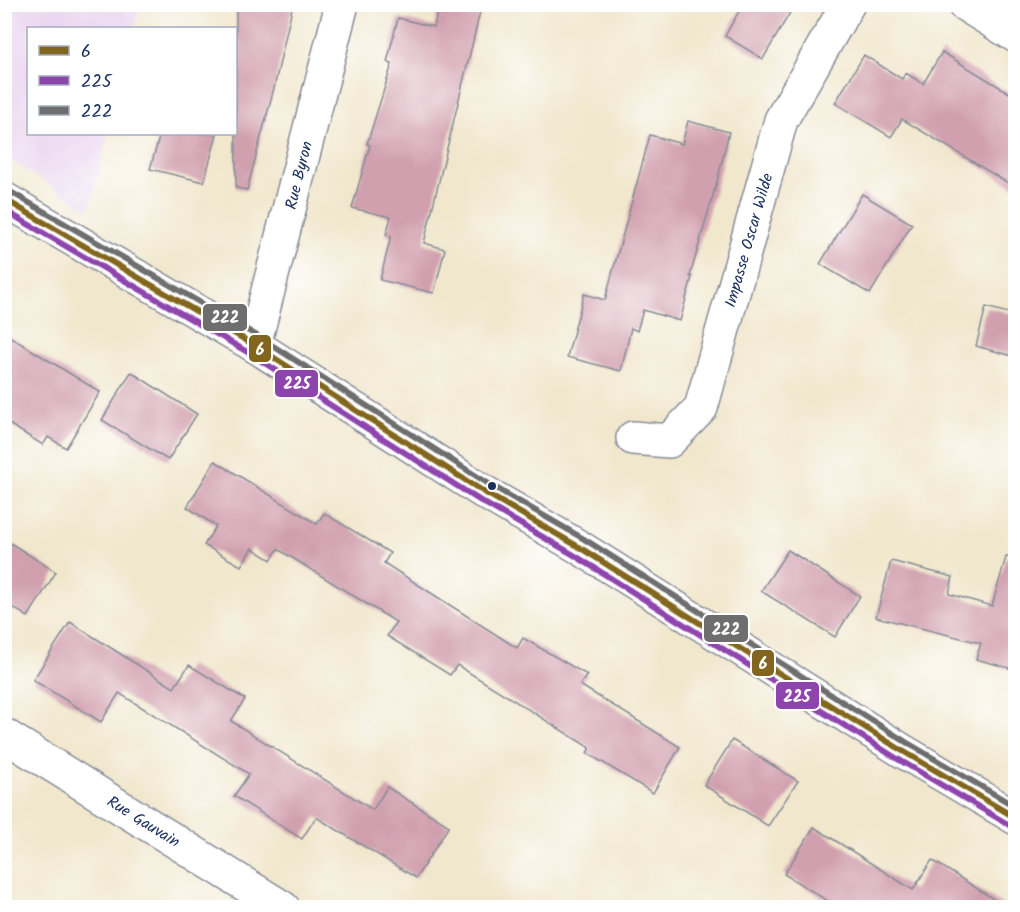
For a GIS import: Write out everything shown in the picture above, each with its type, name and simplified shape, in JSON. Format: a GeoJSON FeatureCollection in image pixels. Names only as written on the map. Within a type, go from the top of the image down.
{"type":"FeatureCollection","features":[{"type":"Feature","properties":{"kind":"street","name":"Rue Byron"},"geometry":{"type":"LineString","coordinates":[[255,345],[342,4]]}},
{"type":"Feature","properties":{"kind":"street","name":"Impasse Oscar Wilde"},"geometry":{"type":"LineString","coordinates":[[633,438],[669,441],[701,408],[782,120],[848,4]]}},
{"type":"Feature","properties":{"kind":"street"},"geometry":{"type":"LineString","coordinates":[[964,4],[1016,36]]}},
{"type":"Feature","properties":{"kind":"street"},"geometry":{"type":"LineString","coordinates":[[4,199],[255,345],[484,492],[579,547],[901,750],[1016,818]]}},
{"type":"Feature","properties":{"kind":"street","name":"Rue Gauvain"},"geometry":{"type":"LineString","coordinates":[[4,735],[283,908]]}},
{"type":"Feature","properties":{"kind":"shaded area"},"geometry":{"type":"Polygon","coordinates":[[[4,5],[140,5],[134,27],[27,27],[27,135],[108,135],[89,210],[5,157],[4,5]]]}},
{"type":"Feature","properties":{"kind":"building"},"geometry":{"type":"Polygon","coordinates":[[[236,4],[293,4],[247,190],[236,188],[236,4]]]}},
{"type":"Feature","properties":{"kind":"building"},"geometry":{"type":"Polygon","coordinates":[[[439,4],[482,4],[424,243],[445,249],[434,293],[380,280],[391,236],[386,235],[391,217],[352,208],[370,145],[367,144],[392,64],[387,62],[398,18],[434,27],[439,4]]]}},
{"type":"Feature","properties":{"kind":"building"},"geometry":{"type":"Polygon","coordinates":[[[743,4],[795,4],[763,59],[725,36],[743,4]]]}},
{"type":"Feature","properties":{"kind":"building"},"geometry":{"type":"Polygon","coordinates":[[[942,52],[1016,97],[1016,188],[902,119],[891,137],[835,103],[864,55],[902,79],[906,73],[923,84],[942,52]]]}},
{"type":"Feature","properties":{"kind":"building"},"geometry":{"type":"Polygon","coordinates":[[[688,121],[729,132],[680,321],[643,310],[637,331],[631,328],[621,371],[567,357],[584,294],[605,300],[650,135],[682,144],[688,121]]]}},
{"type":"Feature","properties":{"kind":"building"},"geometry":{"type":"Polygon","coordinates":[[[160,135],[217,135],[204,182],[150,169],[160,135]]]}},
{"type":"Feature","properties":{"kind":"building"},"geometry":{"type":"Polygon","coordinates":[[[862,194],[912,224],[870,294],[820,264],[862,194]]]}},
{"type":"Feature","properties":{"kind":"building"},"geometry":{"type":"Polygon","coordinates":[[[986,307],[1016,315],[1016,357],[976,346],[986,307]]]}},
{"type":"Feature","properties":{"kind":"building"},"geometry":{"type":"Polygon","coordinates":[[[4,333],[100,392],[66,448],[48,437],[43,445],[4,421],[4,333]]]}},
{"type":"Feature","properties":{"kind":"building"},"geometry":{"type":"Polygon","coordinates":[[[131,372],[197,414],[168,460],[102,420],[131,372]]]}},
{"type":"Feature","properties":{"kind":"building"},"geometry":{"type":"Polygon","coordinates":[[[215,461],[317,524],[324,513],[390,553],[384,563],[517,648],[523,638],[587,675],[580,685],[680,747],[653,793],[587,753],[590,748],[457,665],[450,675],[387,636],[396,622],[278,549],[271,560],[252,548],[241,566],[204,545],[216,526],[187,507],[215,461]]]}},
{"type":"Feature","properties":{"kind":"building"},"geometry":{"type":"Polygon","coordinates":[[[4,539],[56,572],[28,617],[4,602],[4,539]]]}},
{"type":"Feature","properties":{"kind":"building"},"geometry":{"type":"Polygon","coordinates":[[[788,550],[860,596],[835,637],[761,591],[788,550]]]}},
{"type":"Feature","properties":{"kind":"building"},"geometry":{"type":"Polygon","coordinates":[[[1006,557],[1016,558],[1016,670],[976,659],[981,643],[876,617],[891,561],[953,577],[949,594],[992,606],[1006,557]]]}},
{"type":"Feature","properties":{"kind":"building"},"geometry":{"type":"Polygon","coordinates":[[[70,622],[174,688],[189,665],[245,699],[231,721],[373,810],[387,787],[449,826],[416,878],[316,817],[302,839],[234,796],[249,774],[119,693],[101,722],[33,680],[70,622]]]}},
{"type":"Feature","properties":{"kind":"building"},"geometry":{"type":"Polygon","coordinates":[[[732,740],[798,781],[768,826],[704,785],[732,740]]]}},
{"type":"Feature","properties":{"kind":"building"},"geometry":{"type":"Polygon","coordinates":[[[814,827],[913,890],[932,860],[1008,908],[839,908],[784,874],[814,827]]]}},
{"type":"Feature","properties":{"kind":"transit line","name":"222"},"geometry":{"type":"LineString","coordinates":[[9,191],[259,337],[489,484],[584,539],[906,742],[1016,807]]}},
{"type":"Feature","properties":{"kind":"transit line","name":"6"},"geometry":{"type":"LineString","coordinates":[[4,199],[254,345],[484,492],[579,547],[901,750],[1016,818]]}},
{"type":"Feature","properties":{"kind":"transit line","name":"225"},"geometry":{"type":"LineString","coordinates":[[4,210],[249,353],[479,500],[574,555],[896,758],[1011,826]]}}]}
